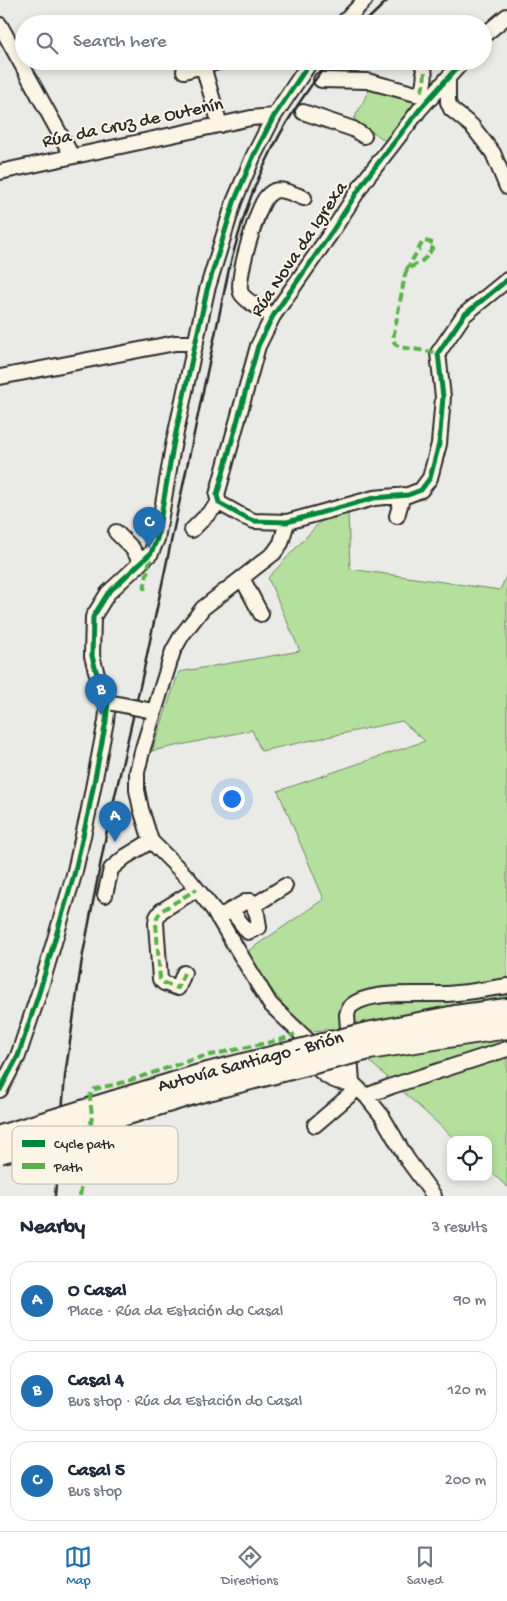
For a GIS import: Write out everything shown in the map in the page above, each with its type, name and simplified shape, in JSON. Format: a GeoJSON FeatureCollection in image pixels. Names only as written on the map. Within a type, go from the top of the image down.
{"type":"FeatureCollection","features":[{"type":"Feature","properties":{"kind":"highway","name":"Autovía Santiago - Brión"},"geometry":{"type":"LineString","coordinates":[[89,1126],[455,1016],[507,1009]]}},
{"type":"Feature","properties":{"kind":"highway","name":"Autovía Santiago - Brión"},"geometry":{"type":"LineString","coordinates":[[33,1126],[196,1076],[368,1041],[507,1028]]}},
{"type":"Feature","properties":{"kind":"highway","name":"Autovía Santiago - Brión"},"geometry":{"type":"LineString","coordinates":[[0,1136],[12,1132]]}},
{"type":"Feature","properties":{"kind":"highway","name":"Autovía Santiago - Brión"},"geometry":{"type":"LineString","coordinates":[[0,1153],[12,1149]]}},
{"type":"Feature","properties":{"kind":"street"},"geometry":{"type":"LineString","coordinates":[[351,15],[365,0]]}},
{"type":"Feature","properties":{"kind":"street"},"geometry":{"type":"LineString","coordinates":[[492,28],[507,16]]}},
{"type":"Feature","properties":{"kind":"street"},"geometry":{"type":"LineString","coordinates":[[0,25],[15,52]]}},
{"type":"Feature","properties":{"kind":"street"},"geometry":{"type":"LineString","coordinates":[[25,70],[72,156]]}},
{"type":"Feature","properties":{"kind":"street"},"geometry":{"type":"LineString","coordinates":[[184,72],[190,70]]}},
{"type":"Feature","properties":{"kind":"street"},"geometry":{"type":"LineString","coordinates":[[204,70],[220,125]]}},
{"type":"Feature","properties":{"kind":"street"},"geometry":{"type":"LineString","coordinates":[[1,1087],[18,1056],[74,875],[88,814],[108,702],[92,656],[93,617],[108,593],[151,553],[157,539],[169,463],[207,290],[234,202],[254,155],[274,116],[305,70]]}},
{"type":"Feature","properties":{"kind":"street"},"geometry":{"type":"LineString","coordinates":[[322,80],[366,81],[426,96],[424,70]]}},
{"type":"Feature","properties":{"kind":"street","name":"Rúa Nova da Igrexa"},"geometry":{"type":"LineString","coordinates":[[219,503],[217,495],[258,346],[272,316],[331,233],[365,180],[426,96],[448,79],[456,70]]}},
{"type":"Feature","properties":{"kind":"street"},"geometry":{"type":"LineString","coordinates":[[448,79],[448,102],[451,109],[472,126],[493,153],[507,186]]}},
{"type":"Feature","properties":{"kind":"street"},"geometry":{"type":"LineString","coordinates":[[304,112],[353,129],[364,136]]}},
{"type":"Feature","properties":{"kind":"street","name":"Rúa da Cruz de Outenín"},"geometry":{"type":"LineString","coordinates":[[0,172],[258,117],[274,116]]}},
{"type":"Feature","properties":{"kind":"street"},"geometry":{"type":"LineString","coordinates":[[272,316],[244,296],[240,288],[240,274],[266,197],[279,190],[304,198]]}},
{"type":"Feature","properties":{"kind":"street"},"geometry":{"type":"LineString","coordinates":[[192,530],[219,503],[244,517],[254,520],[287,522],[374,498],[403,496],[418,492],[430,478],[439,444],[442,397],[438,353],[464,315],[507,280]]}},
{"type":"Feature","properties":{"kind":"street"},"geometry":{"type":"LineString","coordinates":[[0,377],[175,343],[196,343]]}},
{"type":"Feature","properties":{"kind":"street"},"geometry":{"type":"LineString","coordinates":[[397,516],[403,496]]}},
{"type":"Feature","properties":{"kind":"street"},"geometry":{"type":"LineString","coordinates":[[287,522],[281,543],[274,553],[203,608],[182,635],[173,651],[152,710],[137,772],[137,790],[141,809],[151,841],[197,889],[218,918],[270,1004],[359,1088],[382,1116],[407,1159],[434,1196]]}},
{"type":"Feature","properties":{"kind":"street"},"geometry":{"type":"LineString","coordinates":[[116,532],[132,548],[141,562]]}},
{"type":"Feature","properties":{"kind":"street"},"geometry":{"type":"LineString","coordinates":[[242,578],[261,614]]}},
{"type":"Feature","properties":{"kind":"street"},"geometry":{"type":"LineString","coordinates":[[108,702],[152,710]]}},
{"type":"Feature","properties":{"kind":"street"},"geometry":{"type":"LineString","coordinates":[[105,895],[111,869],[124,857],[151,841]]}},
{"type":"Feature","properties":{"kind":"street"},"geometry":{"type":"LineString","coordinates":[[254,906],[285,886]]}},
{"type":"Feature","properties":{"kind":"street"},"geometry":{"type":"LineString","coordinates":[[184,973],[178,988],[164,983],[160,979],[157,916],[165,908],[197,889]]}},
{"type":"Feature","properties":{"kind":"street"},"geometry":{"type":"LineString","coordinates":[[218,918],[247,900],[254,906],[259,927],[248,932],[231,910]]}},
{"type":"Feature","properties":{"kind":"street"},"geometry":{"type":"LineString","coordinates":[[359,1088],[347,1023],[349,1008],[353,1003],[369,997],[447,994],[507,986]]}},
{"type":"Feature","properties":{"kind":"street"},"geometry":{"type":"LineString","coordinates":[[297,1030],[295,1038],[319,1071],[333,1080],[359,1088],[392,1086],[507,1049]]}},
{"type":"Feature","properties":{"kind":"street"},"geometry":{"type":"LineString","coordinates":[[315,1125],[359,1088]]}},
{"type":"Feature","properties":{"kind":"green space"},"geometry":{"type":"Polygon","coordinates":[[[372,85],[418,100],[419,107],[390,144],[354,119],[372,85]]]}},
{"type":"Feature","properties":{"kind":"green space"},"geometry":{"type":"Polygon","coordinates":[[[348,512],[350,569],[500,590],[507,574],[507,1187],[492,1173],[492,1136],[452,1136],[334,1029],[313,1031],[289,1012],[266,982],[248,951],[324,899],[278,791],[425,741],[402,721],[261,751],[252,730],[152,751],[179,672],[300,651],[268,578],[321,521],[348,512]]]}},
{"type":"Feature","properties":{"kind":"railway"},"geometry":{"type":"LineString","coordinates":[[372,15],[388,0]]}},
{"type":"Feature","properties":{"kind":"railway"},"geometry":{"type":"LineString","coordinates":[[61,1126],[65,1076],[82,959],[106,835],[144,669],[229,269],[246,212],[274,145],[288,120],[323,70]]}},
{"type":"Feature","properties":{"kind":"railway"},"geometry":{"type":"LineString","coordinates":[[55,1196],[56,1184]]}},
{"type":"Feature","properties":{"kind":"marked path"},"geometry":{"type":"LineString","coordinates":[[421,94],[424,70]]}},
{"type":"Feature","properties":{"kind":"marked path"},"geometry":{"type":"LineString","coordinates":[[406,271],[422,243],[425,241],[433,243],[434,245],[427,256],[406,272],[393,339],[395,344],[400,347],[438,353]]}},
{"type":"Feature","properties":{"kind":"marked path"},"geometry":{"type":"LineString","coordinates":[[144,590],[151,553]]}},
{"type":"Feature","properties":{"kind":"marked path"},"geometry":{"type":"LineString","coordinates":[[184,973],[178,988],[164,983],[160,979],[156,923],[161,911],[197,889]]}},
{"type":"Feature","properties":{"kind":"marked path"},"geometry":{"type":"LineString","coordinates":[[90,1126],[92,1116],[90,1098],[91,1093],[95,1089],[125,1082],[197,1058],[280,1040],[295,1034]]}},
{"type":"Feature","properties":{"kind":"marked path"},"geometry":{"type":"LineString","coordinates":[[80,1196],[82,1184]]}},
{"type":"Feature","properties":{"kind":"cycle path"},"geometry":{"type":"LineString","coordinates":[[0,1090],[18,1056],[39,993],[74,875],[88,814],[108,702],[92,656],[93,617],[108,593],[151,553],[157,539],[173,446],[207,290],[234,202],[254,155],[274,116],[305,70]]}},
{"type":"Feature","properties":{"kind":"cycle path"},"geometry":{"type":"LineString","coordinates":[[455,70],[420,109],[365,180],[331,233],[273,316],[258,346],[217,495],[219,503],[254,521],[287,522],[374,498],[408,495],[421,490],[430,478],[439,444],[443,397],[438,353],[464,315],[507,280]]}},
{"type":"Feature","properties":{"kind":"place","name":"Casal 5"},"geometry":{"type":"Point","coordinates":[149,548]}},
{"type":"Feature","properties":{"kind":"place","name":"Casal 4"},"geometry":{"type":"Point","coordinates":[101,715]}},
{"type":"Feature","properties":{"kind":"place","name":"O Casal"},"geometry":{"type":"Point","coordinates":[115,842]}}]}
